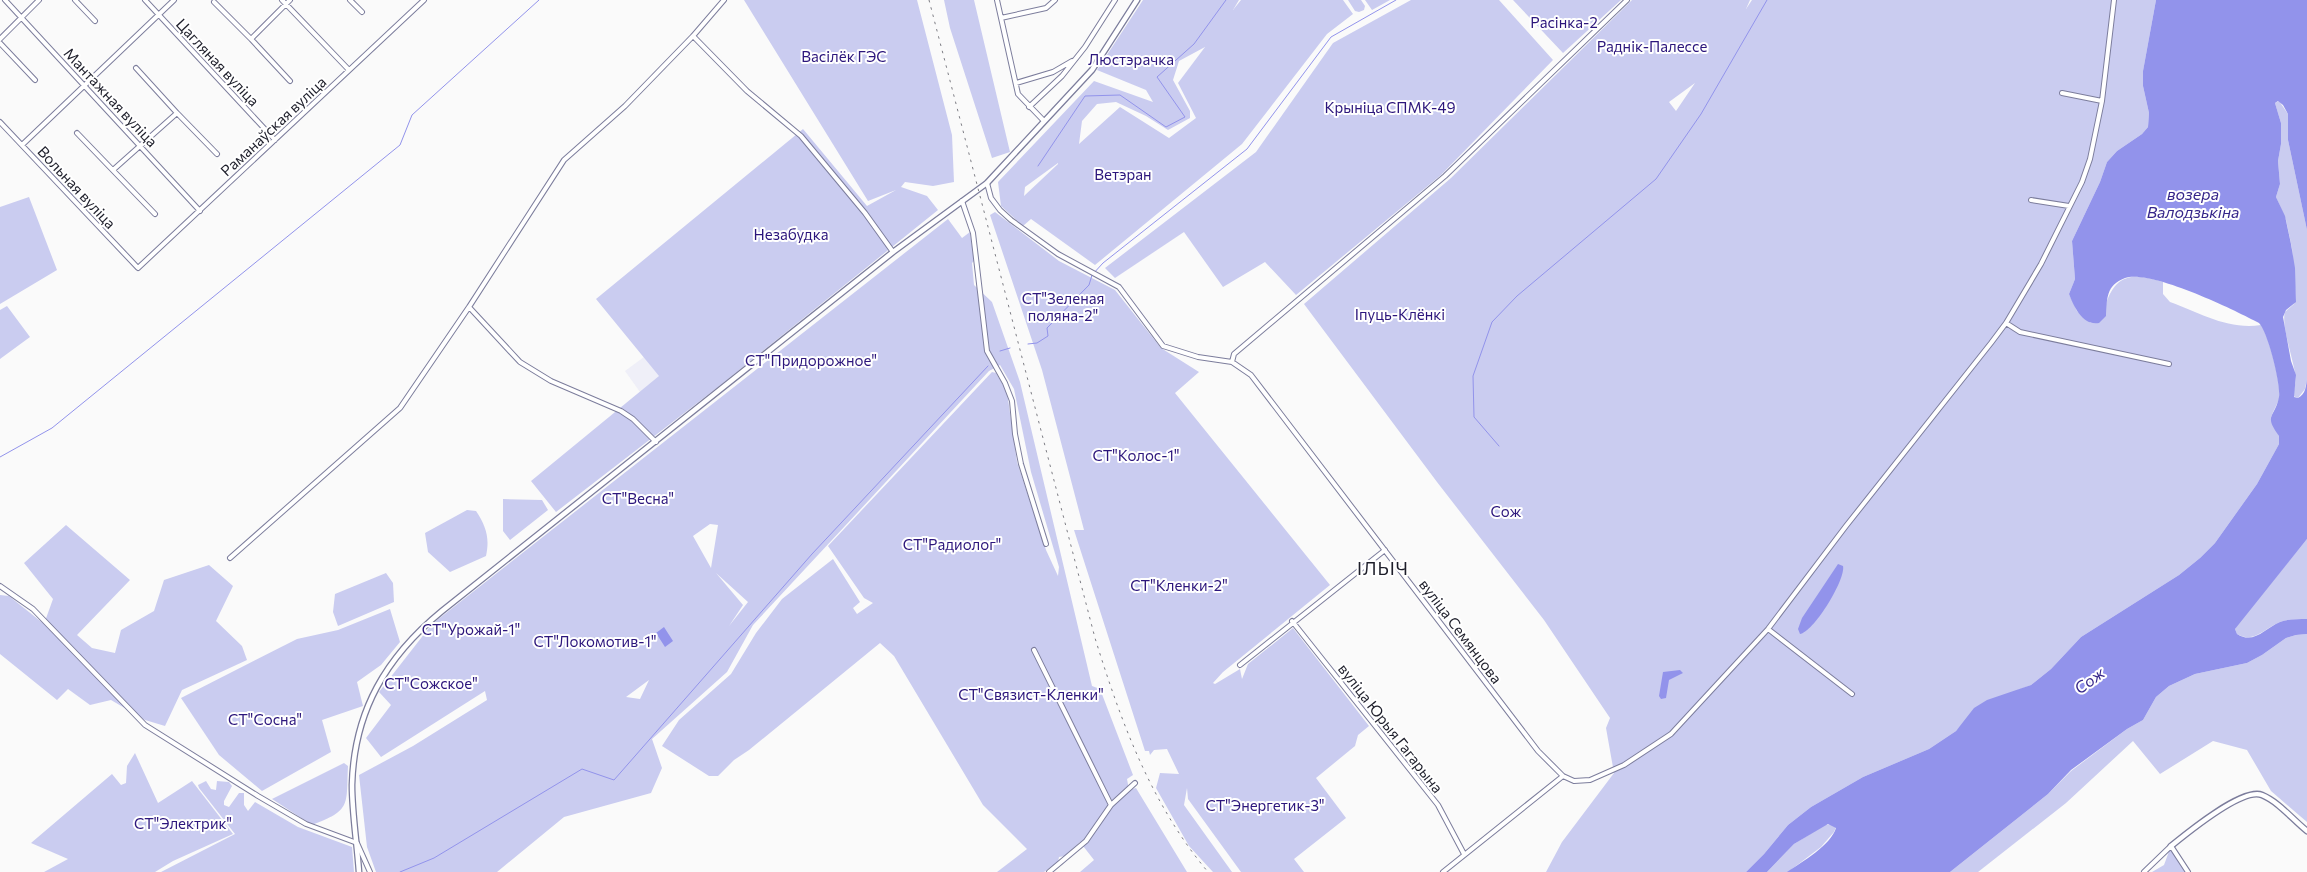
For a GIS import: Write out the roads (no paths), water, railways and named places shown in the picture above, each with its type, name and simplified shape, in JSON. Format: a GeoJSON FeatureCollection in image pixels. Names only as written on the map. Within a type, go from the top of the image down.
{"type":"FeatureCollection","features":[{"type":"Feature","properties":{"kind":"street","name":"Мантажная вуліца"},"geometry":{"type":"LineString","coordinates":[[4,0],[200,211]]}},
{"type":"Feature","properties":{"kind":"street"},"geometry":{"type":"LineString","coordinates":[[0,38],[39,0]]}},
{"type":"Feature","properties":{"kind":"street"},"geometry":{"type":"LineString","coordinates":[[75,0],[95,21]]}},
{"type":"Feature","properties":{"kind":"street","name":"Цагляная вуліца"},"geometry":{"type":"LineString","coordinates":[[145,0],[275,140]]}},
{"type":"Feature","properties":{"kind":"street"},"geometry":{"type":"LineString","coordinates":[[22,144],[174,0]]}},
{"type":"Feature","properties":{"kind":"street"},"geometry":{"type":"LineString","coordinates":[[251,39],[284,2],[290,0]]}},
{"type":"Feature","properties":{"kind":"street"},"geometry":{"type":"LineString","coordinates":[[350,0],[362,12]]}},
{"type":"Feature","properties":{"kind":"street","name":"Раманаўская вуліца"},"geometry":{"type":"LineString","coordinates":[[138,268],[424,0]]}},
{"type":"Feature","properties":{"kind":"street"},"geometry":{"type":"LineString","coordinates":[[230,558],[400,408],[469,307],[564,160],[625,106],[693,36],[724,0]]}},
{"type":"Feature","properties":{"kind":"street"},"geometry":{"type":"LineString","coordinates":[[997,0],[1019,97],[1044,121]]}},
{"type":"Feature","properties":{"kind":"street"},"geometry":{"type":"LineString","coordinates":[[1002,18],[1046,8],[1054,0]]}},
{"type":"Feature","properties":{"kind":"street"},"geometry":{"type":"LineString","coordinates":[[1029,107],[1062,76],[1115,0]]}},
{"type":"Feature","properties":{"kind":"street"},"geometry":{"type":"LineString","coordinates":[[359,872],[352,787],[355,751],[368,707],[385,673],[399,652],[442,611],[893,252],[987,183],[1092,70],[1137,0]]}},
{"type":"Feature","properties":{"kind":"street"},"geometry":{"type":"LineString","coordinates":[[1232,362],[1234,354],[1445,176],[1627,0]]}},
{"type":"Feature","properties":{"kind":"street"},"geometry":{"type":"LineString","coordinates":[[1443,872],[1563,776],[1574,781],[1590,780],[1617,769],[1671,734],[1768,629],[1846,526],[2006,323],[2041,264],[2082,182],[2090,159],[2102,102],[2114,0]]}},
{"type":"Feature","properties":{"kind":"street"},"geometry":{"type":"LineString","coordinates":[[214,2],[290,81]]}},
{"type":"Feature","properties":{"kind":"street"},"geometry":{"type":"LineString","coordinates":[[284,2],[349,70]]}},
{"type":"Feature","properties":{"kind":"street"},"geometry":{"type":"LineString","coordinates":[[693,36],[747,91],[801,136],[865,213],[893,252]]}},
{"type":"Feature","properties":{"kind":"street"},"geometry":{"type":"LineString","coordinates":[[0,43],[34,80]]}},
{"type":"Feature","properties":{"kind":"street"},"geometry":{"type":"LineString","coordinates":[[1016,82],[1053,72],[1077,57]]}},
{"type":"Feature","properties":{"kind":"street"},"geometry":{"type":"LineString","coordinates":[[136,68],[217,154]]}},
{"type":"Feature","properties":{"kind":"street"},"geometry":{"type":"LineString","coordinates":[[2062,93],[2102,102]]}},
{"type":"Feature","properties":{"kind":"street"},"geometry":{"type":"LineString","coordinates":[[113,170],[177,112]]}},
{"type":"Feature","properties":{"kind":"street","name":"Вольная вуліца"},"geometry":{"type":"LineString","coordinates":[[0,122],[138,268]]}},
{"type":"Feature","properties":{"kind":"street"},"geometry":{"type":"LineString","coordinates":[[77,133],[155,214]]}},
{"type":"Feature","properties":{"kind":"street","name":"вуліца Семянцова"},"geometry":{"type":"LineString","coordinates":[[987,183],[992,198],[1011,220],[1058,254],[1119,287],[1163,346],[1198,357],[1232,362],[1251,375],[1538,751],[1563,776]]}},
{"type":"Feature","properties":{"kind":"street"},"geometry":{"type":"LineString","coordinates":[[2031,200],[2069,206]]}},
{"type":"Feature","properties":{"kind":"street"},"geometry":{"type":"LineString","coordinates":[[962,201],[974,233],[987,351],[1005,383],[1012,401],[1014,434],[1021,464],[1046,544]]}},
{"type":"Feature","properties":{"kind":"street"},"geometry":{"type":"LineString","coordinates":[[469,307],[520,362],[550,381],[633,419],[656,442]]}},
{"type":"Feature","properties":{"kind":"street"},"geometry":{"type":"LineString","coordinates":[[2006,323],[2020,332],[2169,364]]}},
{"type":"Feature","properties":{"kind":"street"},"geometry":{"type":"LineString","coordinates":[[1240,665],[1292,621],[1385,550]]}},
{"type":"Feature","properties":{"kind":"street"},"geometry":{"type":"LineString","coordinates":[[0,586],[33,609],[145,725],[306,824],[357,843],[370,872]]}},
{"type":"Feature","properties":{"kind":"street","name":"вуліца Юрыя Гагарына"},"geometry":{"type":"LineString","coordinates":[[1292,621],[1438,806],[1464,854]]}},
{"type":"Feature","properties":{"kind":"street"},"geometry":{"type":"LineString","coordinates":[[1768,629],[1852,694]]}},
{"type":"Feature","properties":{"kind":"street"},"geometry":{"type":"LineString","coordinates":[[1034,650],[1111,805]]}},
{"type":"Feature","properties":{"kind":"street"},"geometry":{"type":"LineString","coordinates":[[1049,872],[1086,841],[1111,805],[1135,783]]}},
{"type":"Feature","properties":{"kind":"street"},"geometry":{"type":"LineString","coordinates":[[2144,872],[2171,846],[2205,820],[2250,794],[2265,796],[2307,831]]}},
{"type":"Feature","properties":{"kind":"street"},"geometry":{"type":"LineString","coordinates":[[2171,846],[2188,872]]}},
{"type":"Feature","properties":{"kind":"water"},"geometry":{"type":"Polygon","coordinates":[[[2156,0],[2307,0],[2307,230],[2288,140],[2288,114],[2283,105],[2278,101],[2275,103],[2281,123],[2281,144],[2278,161],[2280,184],[2276,197],[2285,216],[2295,268],[2296,302],[2286,310],[2283,317],[2291,361],[2296,375],[2294,397],[2298,398],[2303,394],[2307,378],[2307,539],[2235,629],[2237,634],[2249,638],[2283,621],[2307,619],[2307,634],[2286,638],[2247,663],[2195,674],[2169,686],[2156,697],[2143,720],[2127,729],[2071,770],[2048,794],[1950,872],[1787,872],[1815,853],[1828,841],[1836,828],[1828,824],[1794,844],[1767,872],[1746,872],[1788,825],[1811,807],[1863,777],[1929,749],[1956,731],[1974,708],[1987,700],[2031,685],[2051,669],[2081,637],[2179,575],[2215,543],[2257,484],[2279,444],[2279,436],[2271,420],[2279,397],[2278,382],[2270,347],[2263,328],[2259,323],[2192,292],[2153,279],[2125,278],[2114,284],[2109,293],[2106,316],[2099,323],[2088,322],[2084,319],[2076,310],[2069,294],[2075,279],[2072,241],[2100,182],[2107,162],[2117,151],[2142,134],[2148,127],[2149,113],[2143,86],[2143,71],[2156,0]]]}},
{"type":"Feature","properties":{"kind":"water"},"geometry":{"type":"Polygon","coordinates":[[[1838,564],[1843,566],[1840,582],[1821,615],[1806,631],[1800,634],[1798,629],[1802,618],[1838,564]]]}},
{"type":"Feature","properties":{"kind":"water"},"geometry":{"type":"Polygon","coordinates":[[[664,627],[673,641],[665,647],[656,633],[664,627]]]}},
{"type":"Feature","properties":{"kind":"water"},"geometry":{"type":"Polygon","coordinates":[[[1680,670],[1683,673],[1669,680],[1666,698],[1661,699],[1659,696],[1663,672],[1680,670]]]}},
{"type":"Feature","properties":{"kind":"waterway"},"geometry":{"type":"LineString","coordinates":[[0,457],[52,428],[400,145],[412,115],[539,0]]}},
{"type":"Feature","properties":{"kind":"waterway"},"geometry":{"type":"LineString","coordinates":[[1038,166],[1085,96],[1120,95],[1166,127],[1185,117],[1157,77],[1194,44],[1226,0]]}},
{"type":"Feature","properties":{"kind":"waterway"},"geometry":{"type":"LineString","coordinates":[[1028,344],[1037,343],[1048,336],[1047,328],[1089,285],[1092,275],[1103,263],[1247,149],[1331,37],[1396,0]]}},
{"type":"Feature","properties":{"kind":"waterway"},"geometry":{"type":"LineString","coordinates":[[1499,446],[1474,417],[1473,376],[1492,322],[1517,296],[1656,179],[1701,114],[1767,0]]}},
{"type":"Feature","properties":{"kind":"waterway"},"geometry":{"type":"LineString","coordinates":[[1000,351],[1010,348]]}},
{"type":"Feature","properties":{"kind":"waterway"},"geometry":{"type":"LineString","coordinates":[[400,872],[434,858],[582,769],[614,780],[812,554],[988,366]]}},
{"type":"Feature","properties":{"kind":"railway"},"geometry":{"type":"LineString","coordinates":[[929,0],[1095,638],[1127,731],[1154,790],[1170,819],[1208,872]]}},
{"type":"Feature","properties":{"kind":"district","name":"ІЛЬІЧ"},"geometry":{"type":"Point","coordinates":[1383,568]}},
{"type":"Feature","properties":{"kind":"park label","name":"Расінка-2"},"geometry":{"type":"Point","coordinates":[1564,22]}},
{"type":"Feature","properties":{"kind":"park label","name":"Раднік-Палессе"},"geometry":{"type":"Point","coordinates":[1652,46]}},
{"type":"Feature","properties":{"kind":"park label","name":"Васілёк ГЭС"},"geometry":{"type":"Point","coordinates":[844,56]}},
{"type":"Feature","properties":{"kind":"park label","name":"Люстэрачка"},"geometry":{"type":"Point","coordinates":[1131,59]}},
{"type":"Feature","properties":{"kind":"park label","name":"Крыніца СПМК-49"},"geometry":{"type":"Point","coordinates":[1390,107]}},
{"type":"Feature","properties":{"kind":"park label","name":"Ветэран"},"geometry":{"type":"Point","coordinates":[1123,174]}},
{"type":"Feature","properties":{"kind":"park label","name":"Незабудка"},"geometry":{"type":"Point","coordinates":[791,234]}},
{"type":"Feature","properties":{"kind":"park label","name":"СТ\"Зеленая поляна-2\""},"geometry":{"type":"Point","coordinates":[1063,306]}},
{"type":"Feature","properties":{"kind":"park label","name":"Іпуць-Клёнкі"},"geometry":{"type":"Point","coordinates":[1400,314]}},
{"type":"Feature","properties":{"kind":"park label","name":"СТ\"Придорожное\""},"geometry":{"type":"Point","coordinates":[811,360]}},
{"type":"Feature","properties":{"kind":"park label","name":"СТ\"Колос-1\""},"geometry":{"type":"Point","coordinates":[1136,455]}},
{"type":"Feature","properties":{"kind":"park label","name":"СТ\"Весна\""},"geometry":{"type":"Point","coordinates":[638,498]}},
{"type":"Feature","properties":{"kind":"park label","name":"Сож"},"geometry":{"type":"Point","coordinates":[1506,511]}},
{"type":"Feature","properties":{"kind":"park label","name":"СТ\"Радиолог\""},"geometry":{"type":"Point","coordinates":[952,544]}},
{"type":"Feature","properties":{"kind":"park label","name":"СТ\"Кленки-2\""},"geometry":{"type":"Point","coordinates":[1179,585]}},
{"type":"Feature","properties":{"kind":"park label","name":"СТ\"Урожай-1\""},"geometry":{"type":"Point","coordinates":[471,629]}},
{"type":"Feature","properties":{"kind":"park label","name":"СТ\"Локомотив-1\""},"geometry":{"type":"Point","coordinates":[595,641]}},
{"type":"Feature","properties":{"kind":"park label","name":"СТ\"Сожское\""},"geometry":{"type":"Point","coordinates":[431,683]}},
{"type":"Feature","properties":{"kind":"park label","name":"СТ\"Связист-Кленки\""},"geometry":{"type":"Point","coordinates":[1031,694]}},
{"type":"Feature","properties":{"kind":"park label","name":"СТ\"Сосна\""},"geometry":{"type":"Point","coordinates":[265,719]}},
{"type":"Feature","properties":{"kind":"park label","name":"СТ\"Энергетик-3\""},"geometry":{"type":"Point","coordinates":[1265,805]}},
{"type":"Feature","properties":{"kind":"park label","name":"СТ\"Электрик\""},"geometry":{"type":"Point","coordinates":[183,823]}},
{"type":"Feature","properties":{"kind":"water label","name":"возера Валодзькіна"},"geometry":{"type":"Point","coordinates":[2193,202]}},
{"type":"Feature","properties":{"kind":"water label","name":"Сож"},"geometry":{"type":"Point","coordinates":[2089,680]}}]}
